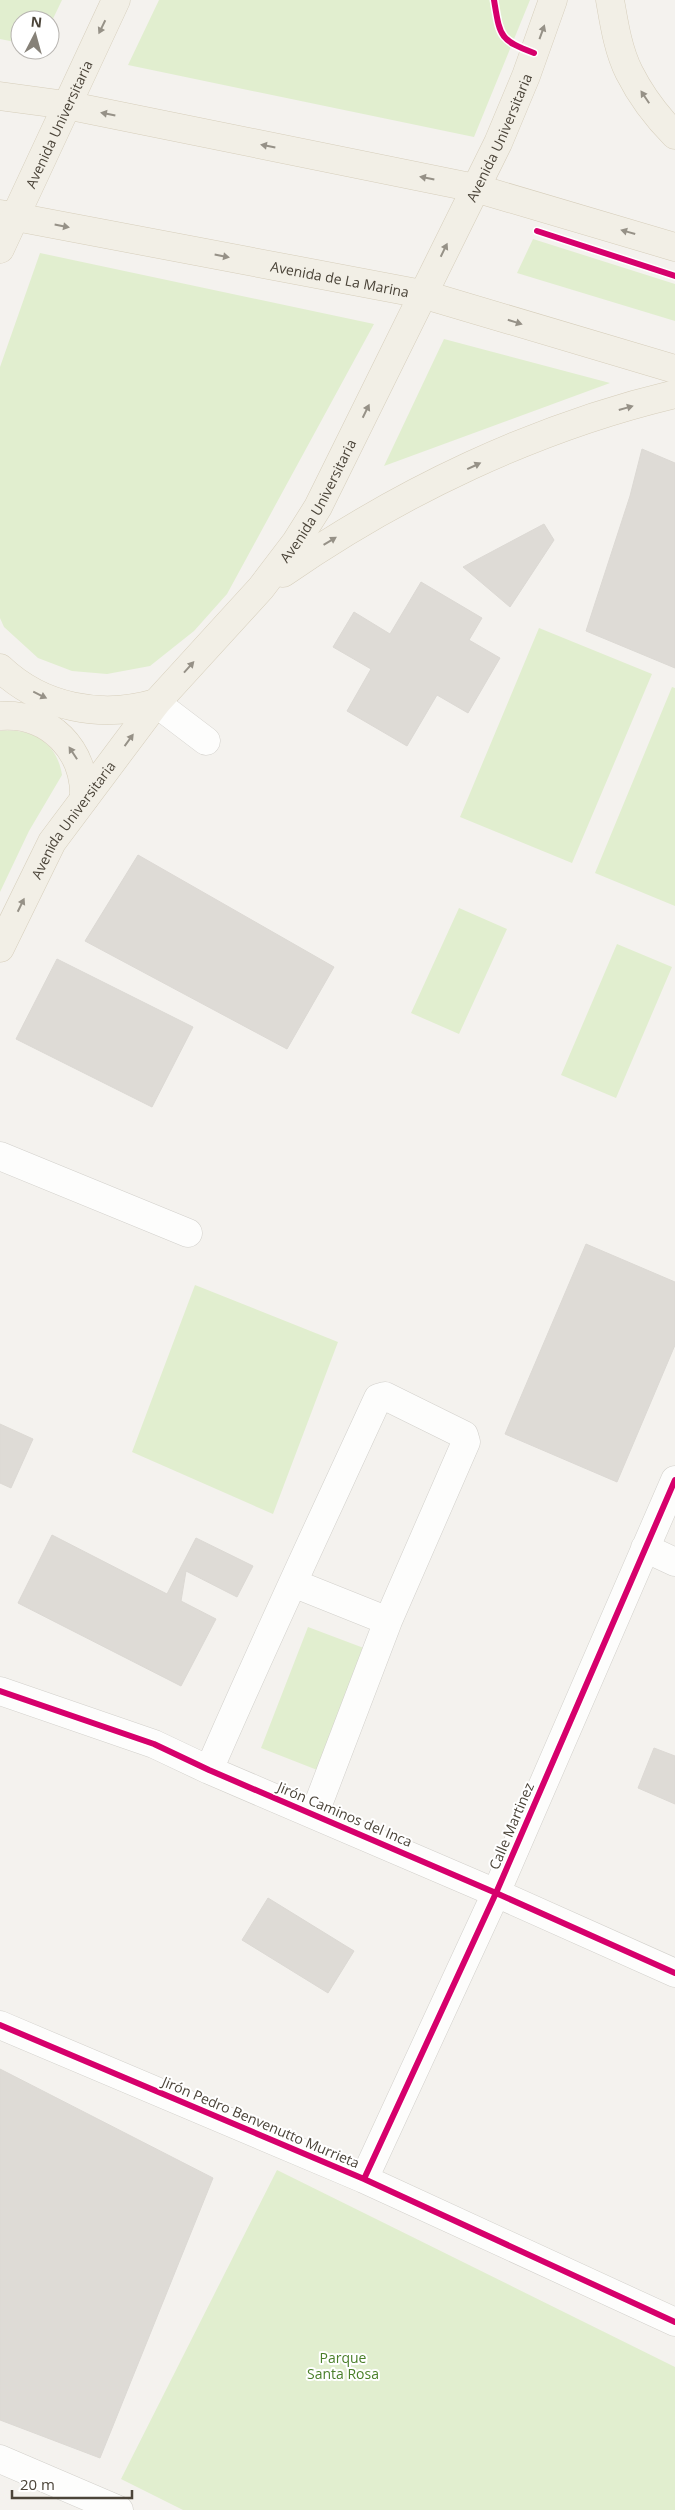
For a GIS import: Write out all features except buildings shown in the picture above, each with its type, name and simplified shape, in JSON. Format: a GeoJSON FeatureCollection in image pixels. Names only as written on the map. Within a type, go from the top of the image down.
{"type":"FeatureCollection","features":[{"type":"Feature","properties":{"kind":"main road","name":"Avenida Universitaria"},"geometry":{"type":"LineString","coordinates":[[0,249],[7,215],[66,105],[116,0]]}},
{"type":"Feature","properties":{"kind":"main road","name":"Avenida Universitaria"},"geometry":{"type":"LineString","coordinates":[[0,948],[52,842],[156,703],[261,588],[296,542],[318,507],[498,143],[553,0]]}},
{"type":"Feature","properties":{"kind":"main road"},"geometry":{"type":"LineString","coordinates":[[610,0],[628,72],[661,121],[675,135]]}},
{"type":"Feature","properties":{"kind":"main road"},"geometry":{"type":"LineString","coordinates":[[0,96],[66,105],[475,188],[675,247]]}},
{"type":"Feature","properties":{"kind":"main road","name":"Avenida de La Marina"},"geometry":{"type":"LineString","coordinates":[[7,215],[422,294],[675,369]]}},
{"type":"Feature","properties":{"kind":"main road"},"geometry":{"type":"LineString","coordinates":[[261,588],[317,550],[367,520],[457,474],[578,423],[675,394]]}},
{"type":"Feature","properties":{"kind":"main road"},"geometry":{"type":"LineString","coordinates":[[0,668],[33,692],[68,706],[119,711],[156,703]]}},
{"type":"Feature","properties":{"kind":"main road"},"geometry":{"type":"LineString","coordinates":[[0,716],[32,719],[59,735],[77,759],[84,779],[84,799]]}},
{"type":"Feature","properties":{"kind":"street"},"geometry":{"type":"LineString","coordinates":[[156,703],[206,741]]}},
{"type":"Feature","properties":{"kind":"street"},"geometry":{"type":"LineString","coordinates":[[0,1156],[188,1233]]}},
{"type":"Feature","properties":{"kind":"street"},"geometry":{"type":"LineString","coordinates":[[209,1770],[378,1398],[385,1396],[464,1435],[466,1442],[388,1621],[314,1814]]}},
{"type":"Feature","properties":{"kind":"street","name":"Calle Martinez"},"geometry":{"type":"LineString","coordinates":[[364,2179],[496,1893],[675,1480]]}},
{"type":"Feature","properties":{"kind":"street"},"geometry":{"type":"LineString","coordinates":[[645,1548],[675,1562]]}},
{"type":"Feature","properties":{"kind":"street"},"geometry":{"type":"LineString","coordinates":[[293,1583],[388,1621]]}},
{"type":"Feature","properties":{"kind":"street","name":"Jirón Caminos del Inca"},"geometry":{"type":"LineString","coordinates":[[0,1691],[154,1744],[209,1770],[496,1893],[675,1973]]}},
{"type":"Feature","properties":{"kind":"street","name":"Jirón Pedro Benvenutto Murrieta"},"geometry":{"type":"LineString","coordinates":[[0,2025],[364,2179],[675,2322]]}},
{"type":"Feature","properties":{"kind":"street"},"geometry":{"type":"LineString","coordinates":[[0,2460],[119,2510]]}},
{"type":"Feature","properties":{"kind":"green space"},"geometry":{"type":"Polygon","coordinates":[[[0,0],[62,0],[57,10],[10,10],[10,41],[0,39],[0,0]]]}},
{"type":"Feature","properties":{"kind":"green space"},"geometry":{"type":"Polygon","coordinates":[[[159,0],[530,0],[474,137],[128,65],[159,0]]]}},
{"type":"Feature","properties":{"kind":"green space"},"geometry":{"type":"Polygon","coordinates":[[[533,239],[675,284],[675,321],[517,273],[533,239]]]}},
{"type":"Feature","properties":{"kind":"green space"},"geometry":{"type":"Polygon","coordinates":[[[40,253],[374,324],[227,594],[194,631],[150,666],[107,674],[72,671],[38,658],[4,627],[0,618],[0,367],[40,253]]]}},
{"type":"Feature","properties":{"kind":"green space"},"geometry":{"type":"Polygon","coordinates":[[[444,339],[610,383],[384,466],[444,339]]]}},
{"type":"Feature","properties":{"kind":"green space"},"geometry":{"type":"Polygon","coordinates":[[[539,628],[652,674],[572,863],[460,817],[539,628]]]}},
{"type":"Feature","properties":{"kind":"green space"},"geometry":{"type":"Polygon","coordinates":[[[672,687],[675,688],[675,906],[595,873],[672,687]]]}},
{"type":"Feature","properties":{"kind":"green space"},"geometry":{"type":"Polygon","coordinates":[[[0,731],[22,732],[41,740],[55,754],[62,775],[29,831],[0,892],[0,731]]]}},
{"type":"Feature","properties":{"kind":"green space"},"geometry":{"type":"Polygon","coordinates":[[[459,908],[507,929],[459,1034],[411,1013],[459,908]]]}},
{"type":"Feature","properties":{"kind":"green space"},"geometry":{"type":"Polygon","coordinates":[[[617,944],[672,967],[616,1098],[561,1075],[617,944]]]}},
{"type":"Feature","properties":{"kind":"green space"},"geometry":{"type":"Polygon","coordinates":[[[195,1285],[338,1342],[273,1514],[132,1452],[195,1285]]]}},
{"type":"Feature","properties":{"kind":"green space"},"geometry":{"type":"Polygon","coordinates":[[[308,1627],[377,1653],[330,1775],[261,1748],[308,1627]]]}},
{"type":"Feature","properties":{"kind":"green space","name":"Parque Santa Rosa"},"geometry":{"type":"Polygon","coordinates":[[[277,2170],[675,2367],[675,2510],[183,2510],[121,2479],[277,2170]]]}},
{"type":"Feature","properties":{"kind":"cycle path"},"geometry":{"type":"LineString","coordinates":[[494,0],[498,22],[503,35],[514,44],[534,53]]}},
{"type":"Feature","properties":{"kind":"cycle path"},"geometry":{"type":"LineString","coordinates":[[537,231],[675,276]]}},
{"type":"Feature","properties":{"kind":"cycle path"},"geometry":{"type":"LineString","coordinates":[[364,2179],[496,1893],[675,1480]]}},
{"type":"Feature","properties":{"kind":"cycle path"},"geometry":{"type":"LineString","coordinates":[[0,1691],[154,1744],[209,1770],[496,1893],[675,1973]]}},
{"type":"Feature","properties":{"kind":"cycle path"},"geometry":{"type":"LineString","coordinates":[[0,2025],[364,2179],[675,2322]]}}]}
